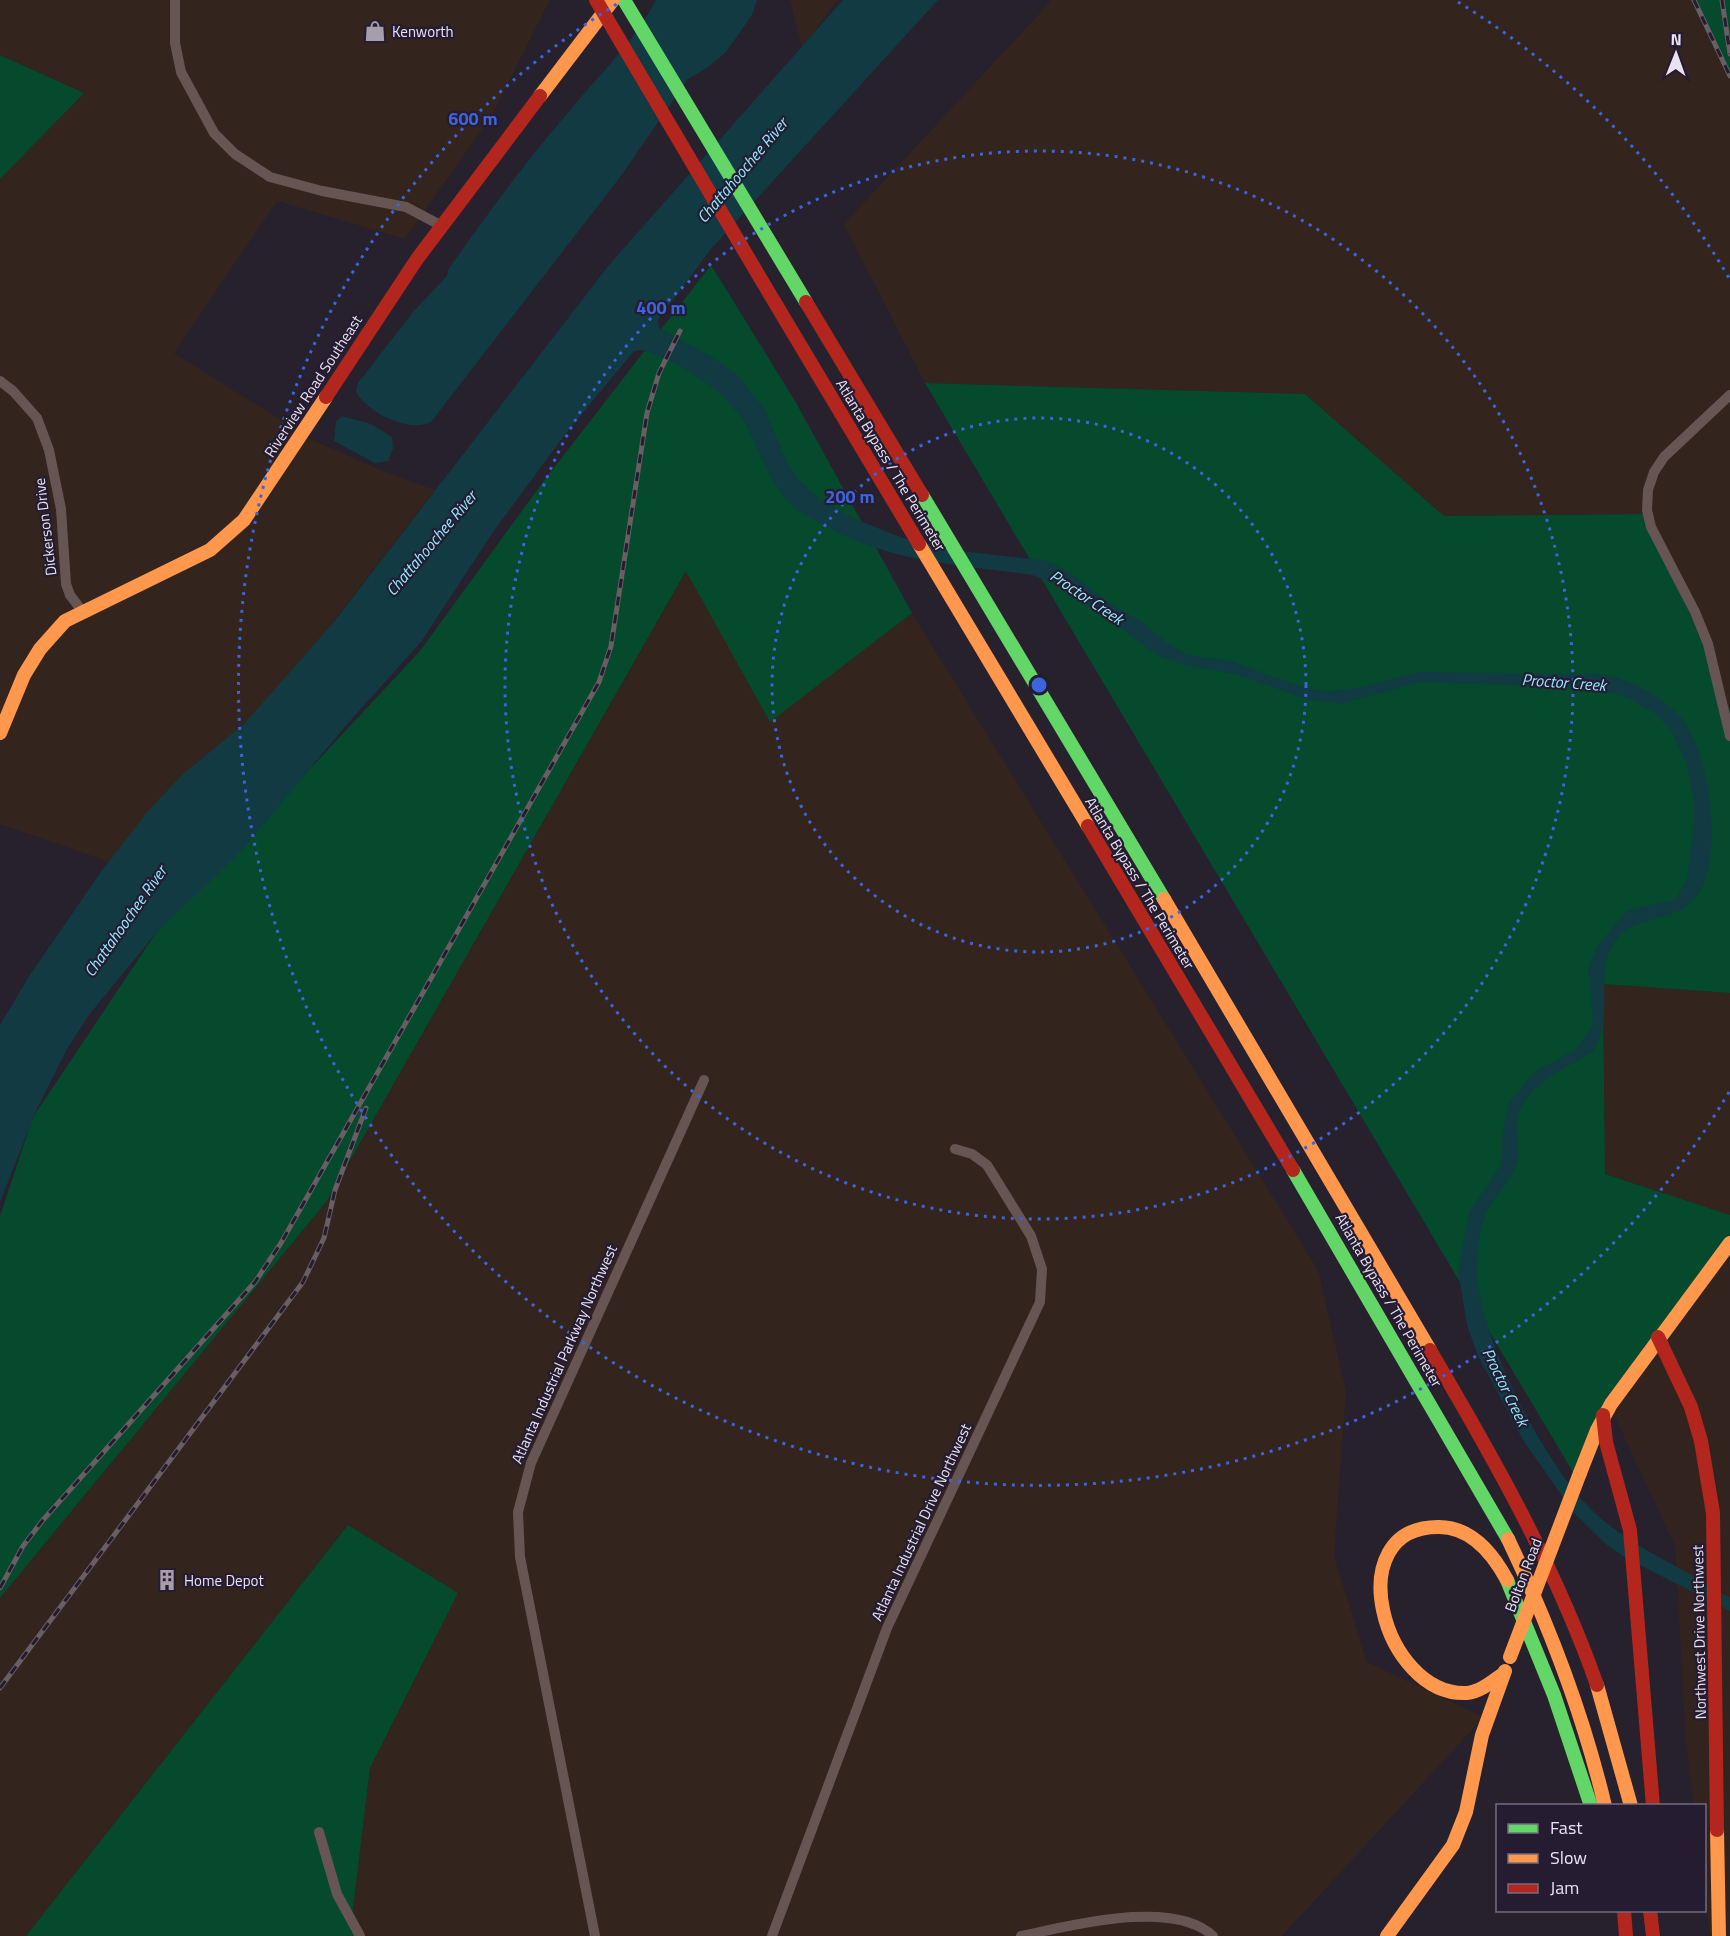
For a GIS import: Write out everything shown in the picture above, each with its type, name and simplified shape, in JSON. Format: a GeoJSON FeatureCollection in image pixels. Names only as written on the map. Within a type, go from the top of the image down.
{"type":"FeatureCollection","features":[{"type":"Feature","properties":{"kind":"main road","name":"Atlanta Bypass / The Perimeter"},"geometry":{"type":"LineString","coordinates":[[596,0],[1498,1519],[1526,1577],[1566,1674],[1593,1758],[1604,1804]]}},
{"type":"Feature","properties":{"kind":"main road","name":"Riverview Road Southeast"},"geometry":{"type":"LineString","coordinates":[[0,734],[24,675],[40,649],[65,621],[203,554],[227,537],[244,520],[388,300],[612,0]]}},
{"type":"Feature","properties":{"kind":"main road","name":"Atlanta Bypass / The Perimeter"},"geometry":{"type":"LineString","coordinates":[[624,0],[926,504],[1134,845],[1511,1489],[1540,1544],[1574,1620],[1604,1703],[1630,1804]]}},
{"type":"Feature","properties":{"kind":"main road","name":"Bolton Road"},"geometry":{"type":"LineString","coordinates":[[1387,1936],[1453,1845],[1466,1812],[1482,1735],[1503,1674],[1604,1415],[1658,1337],[1730,1243]]}},
{"type":"Feature","properties":{"kind":"main road","name":"Northwest Drive Northwest"},"geometry":{"type":"LineString","coordinates":[[1658,1337],[1682,1384],[1701,1441],[1713,1513],[1719,1936]]}},
{"type":"Feature","properties":{"kind":"main road"},"geometry":{"type":"LineString","coordinates":[[1604,1415],[1606,1442],[1630,1530],[1637,1592],[1653,1804]]}},
{"type":"Feature","properties":{"kind":"main road"},"geometry":{"type":"LineString","coordinates":[[1503,1674],[1472,1691],[1449,1691],[1422,1676],[1400,1652],[1384,1621],[1379,1591],[1383,1565],[1392,1550],[1404,1537],[1427,1527],[1451,1527],[1479,1542],[1500,1567],[1512,1588],[1552,1685],[1590,1804]]}},
{"type":"Feature","properties":{"kind":"main road"},"geometry":{"type":"LineString","coordinates":[[1650,1912],[1653,1936]]}},
{"type":"Feature","properties":{"kind":"main road"},"geometry":{"type":"LineString","coordinates":[[1623,1914],[1626,1936]]}},
{"type":"Feature","properties":{"kind":"street"},"geometry":{"type":"LineString","coordinates":[[175,0],[175,43],[181,72],[214,133],[236,154],[270,177],[322,191],[406,207],[442,226]]}},
{"type":"Feature","properties":{"kind":"street","name":"Dickerson Drive"},"geometry":{"type":"LineString","coordinates":[[0,381],[38,418],[50,450],[61,509],[66,584],[70,595],[82,611]]}},
{"type":"Feature","properties":{"kind":"street"},"geometry":{"type":"LineString","coordinates":[[1730,395],[1664,457],[1654,472],[1648,490],[1647,510],[1652,527],[1695,612],[1708,644],[1730,736]]}},
{"type":"Feature","properties":{"kind":"street","name":"Atlanta Industrial Parkway Northwest"},"geometry":{"type":"LineString","coordinates":[[595,1936],[520,1557],[518,1512],[531,1463],[704,1080]]}},
{"type":"Feature","properties":{"kind":"street","name":"Atlanta Industrial Drive Northwest"},"geometry":{"type":"LineString","coordinates":[[772,1936],[887,1628],[928,1536],[1034,1320],[1040,1302],[1042,1269],[1031,1236],[987,1165],[972,1154],[955,1149]]}},
{"type":"Feature","properties":{"kind":"street"},"geometry":{"type":"LineString","coordinates":[[319,1833],[337,1894],[360,1936]]}},
{"type":"Feature","properties":{"kind":"street"},"geometry":{"type":"LineString","coordinates":[[1021,1936],[1130,1917],[1166,1918],[1199,1926],[1213,1936]]}},
{"type":"Feature","properties":{"kind":"shaded area"},"geometry":{"type":"Polygon","coordinates":[[[0,0],[550,0],[492,115],[405,239],[277,201],[174,353],[313,440],[380,470],[435,490],[346,605],[285,689],[112,863],[0,824],[0,179],[84,93],[0,55],[0,0]]]}},
{"type":"Feature","properties":{"kind":"shaded area"},"geometry":{"type":"Polygon","coordinates":[[[790,0],[837,0],[802,49],[790,0]]]}},
{"type":"Feature","properties":{"kind":"shaded area"},"geometry":{"type":"Polygon","coordinates":[[[1052,0],[1695,0],[1730,75],[1730,711],[1649,514],[1444,516],[1305,394],[925,383],[844,224],[1052,0]]]}},
{"type":"Feature","properties":{"kind":"shaded area"},"geometry":{"type":"Polygon","coordinates":[[[687,570],[770,721],[912,613],[1318,1270],[1346,1391],[1334,1556],[1367,1662],[1484,1717],[1282,1936],[359,1936],[352,1918],[370,1768],[458,1593],[348,1525],[26,1936],[0,1936],[0,1598],[327,1201],[687,570]]]}},
{"type":"Feature","properties":{"kind":"shaded area"},"geometry":{"type":"Polygon","coordinates":[[[1603,984],[1730,993],[1730,1215],[1605,1174],[1603,984]]]}},
{"type":"Feature","properties":{"kind":"shaded area"},"geometry":{"type":"Polygon","coordinates":[[[1730,1255],[1730,1936],[1710,1936],[1706,1905],[1706,1804],[1694,1804],[1686,1746],[1675,1546],[1607,1400],[1730,1255]]]}},
{"type":"Feature","properties":{"kind":"green space"},"geometry":{"type":"Polygon","coordinates":[[[1695,0],[1730,0],[1730,75],[1695,0]]]}},
{"type":"Feature","properties":{"kind":"green space"},"geometry":{"type":"Polygon","coordinates":[[[0,55],[84,93],[0,179],[0,55]]]}},
{"type":"Feature","properties":{"kind":"green space"},"geometry":{"type":"Polygon","coordinates":[[[711,265],[795,401],[912,613],[770,722],[686,571],[327,1201],[0,1598],[0,1216],[33,1117],[166,918],[267,815],[420,651],[543,482],[711,265]]]}},
{"type":"Feature","properties":{"kind":"green space"},"geometry":{"type":"Polygon","coordinates":[[[925,383],[1305,394],[1444,516],[1649,514],[1730,711],[1730,993],[1603,984],[1605,1174],[1730,1215],[1730,1255],[1607,1400],[1580,1484],[925,383]]]}},
{"type":"Feature","properties":{"kind":"green space"},"geometry":{"type":"Polygon","coordinates":[[[348,1525],[458,1593],[370,1768],[352,1917],[359,1936],[26,1936],[348,1525]]]}},
{"type":"Feature","properties":{"kind":"water"},"geometry":{"type":"Polygon","coordinates":[[[656,0],[757,0],[752,15],[726,52],[707,68],[688,79],[621,176],[431,422],[412,425],[379,414],[356,392],[358,383],[413,312],[447,276],[448,270],[505,192],[549,135],[625,46],[656,0]]]}},
{"type":"Feature","properties":{"kind":"water"},"geometry":{"type":"Polygon","coordinates":[[[843,0],[938,0],[711,249],[658,320],[659,328],[712,357],[740,377],[765,411],[788,464],[799,480],[822,501],[855,519],[903,538],[960,551],[1048,561],[1070,573],[1108,602],[1146,625],[1166,642],[1187,655],[1227,660],[1305,688],[1331,691],[1358,688],[1418,672],[1600,674],[1621,679],[1656,696],[1675,711],[1692,735],[1700,756],[1710,807],[1712,834],[1705,880],[1696,897],[1687,905],[1677,911],[1633,926],[1615,941],[1606,967],[1603,1025],[1600,1038],[1593,1051],[1536,1088],[1520,1110],[1517,1123],[1517,1162],[1510,1178],[1487,1212],[1480,1236],[1477,1268],[1487,1325],[1499,1358],[1532,1426],[1569,1483],[1586,1504],[1610,1526],[1651,1553],[1730,1597],[1730,1611],[1626,1558],[1607,1545],[1574,1513],[1523,1440],[1478,1356],[1467,1325],[1458,1271],[1469,1213],[1501,1165],[1503,1130],[1509,1103],[1534,1072],[1575,1050],[1590,1030],[1593,1021],[1588,968],[1598,945],[1628,910],[1670,901],[1678,896],[1687,879],[1694,818],[1693,796],[1686,762],[1671,730],[1653,712],[1626,697],[1594,688],[1421,682],[1340,704],[1306,699],[1235,674],[1185,665],[1159,656],[1060,585],[1032,575],[924,560],[898,554],[848,537],[805,515],[783,496],[746,425],[727,401],[715,389],[686,369],[641,350],[634,351],[567,432],[493,532],[421,642],[349,722],[243,849],[156,933],[89,1015],[67,1049],[37,1109],[0,1202],[0,1025],[30,975],[98,876],[147,812],[183,774],[245,723],[333,623],[609,265],[843,0]]]}},
{"type":"Feature","properties":{"kind":"water"},"geometry":{"type":"Polygon","coordinates":[[[342,416],[371,424],[392,437],[393,449],[388,461],[375,463],[334,441],[336,422],[342,416]]]}},
{"type":"Feature","properties":{"kind":"railway"},"geometry":{"type":"LineString","coordinates":[[1694,0],[1730,76]]}},
{"type":"Feature","properties":{"kind":"railway"},"geometry":{"type":"LineString","coordinates":[[1722,0],[1730,54]]}},
{"type":"Feature","properties":{"kind":"railway"},"geometry":{"type":"LineString","coordinates":[[0,1588],[23,1546],[43,1520],[255,1282],[281,1243],[599,682],[611,646],[647,413],[659,373],[680,331]]}},
{"type":"Feature","properties":{"kind":"railway"},"geometry":{"type":"LineString","coordinates":[[0,1688],[303,1282],[324,1238],[335,1190],[366,1108]]}},
{"type":"Feature","properties":{"kind":"traffic: fast"},"geometry":{"type":"LineString","coordinates":[[624,0],[806,302]]}},
{"type":"Feature","properties":{"kind":"traffic: fast"},"geometry":{"type":"LineString","coordinates":[[922,495],[1164,899]]}},
{"type":"Feature","properties":{"kind":"traffic: fast"},"geometry":{"type":"LineString","coordinates":[[1293,1170],[1508,1539]]}},
{"type":"Feature","properties":{"kind":"traffic: fast"},"geometry":{"type":"LineString","coordinates":[[1507,1580],[1554,1695],[1590,1804]]}},
{"type":"Feature","properties":{"kind":"traffic: slow"},"geometry":{"type":"LineString","coordinates":[[540,96],[613,0]]}},
{"type":"Feature","properties":{"kind":"traffic: slow"},"geometry":{"type":"LineString","coordinates":[[0,733],[24,675],[40,649],[65,621],[210,550],[244,520],[326,397]]}},
{"type":"Feature","properties":{"kind":"traffic: slow"},"geometry":{"type":"LineString","coordinates":[[919,544],[1088,826]]}},
{"type":"Feature","properties":{"kind":"traffic: slow"},"geometry":{"type":"LineString","coordinates":[[1164,899],[1430,1350]]}},
{"type":"Feature","properties":{"kind":"traffic: slow"},"geometry":{"type":"LineString","coordinates":[[1580,1473],[1597,1430],[1611,1404],[1730,1243]]}},
{"type":"Feature","properties":{"kind":"traffic: slow"},"geometry":{"type":"LineString","coordinates":[[1510,1657],[1580,1473]]}},
{"type":"Feature","properties":{"kind":"traffic: slow"},"geometry":{"type":"LineString","coordinates":[[1503,1674],[1491,1683],[1467,1693],[1437,1687],[1413,1669],[1394,1642],[1383,1611],[1381,1580],[1389,1553],[1407,1534],[1439,1527],[1462,1532],[1480,1544],[1495,1561],[1507,1580]]}},
{"type":"Feature","properties":{"kind":"traffic: slow"},"geometry":{"type":"LineString","coordinates":[[1508,1539],[1564,1670],[1604,1804]]}},
{"type":"Feature","properties":{"kind":"traffic: slow"},"geometry":{"type":"LineString","coordinates":[[1387,1936],[1453,1845],[1466,1812],[1482,1735],[1505,1671]]}},
{"type":"Feature","properties":{"kind":"traffic: slow"},"geometry":{"type":"LineString","coordinates":[[1597,1685],[1630,1804]]}},
{"type":"Feature","properties":{"kind":"traffic: slow"},"geometry":{"type":"LineString","coordinates":[[1717,1830],[1719,1936]]}},
{"type":"Feature","properties":{"kind":"traffic: jam"},"geometry":{"type":"LineString","coordinates":[[596,0],[762,281]]}},
{"type":"Feature","properties":{"kind":"traffic: jam"},"geometry":{"type":"LineString","coordinates":[[326,397],[417,259],[540,96]]}},
{"type":"Feature","properties":{"kind":"traffic: jam"},"geometry":{"type":"LineString","coordinates":[[762,281],[919,544]]}},
{"type":"Feature","properties":{"kind":"traffic: jam"},"geometry":{"type":"LineString","coordinates":[[806,302],[922,495]]}},
{"type":"Feature","properties":{"kind":"traffic: jam"},"geometry":{"type":"LineString","coordinates":[[1088,826],[1293,1170]]}},
{"type":"Feature","properties":{"kind":"traffic: jam"},"geometry":{"type":"LineString","coordinates":[[1658,1337],[1691,1407],[1701,1441],[1713,1513],[1717,1830]]}},
{"type":"Feature","properties":{"kind":"traffic: jam"},"geometry":{"type":"LineString","coordinates":[[1430,1350],[1500,1473],[1543,1555],[1597,1685]]}},
{"type":"Feature","properties":{"kind":"traffic: jam"},"geometry":{"type":"LineString","coordinates":[[1603,1415],[1606,1442],[1630,1530],[1653,1804]]}},
{"type":"Feature","properties":{"kind":"traffic: jam"},"geometry":{"type":"LineString","coordinates":[[1624,1912],[1626,1936]]}},
{"type":"Feature","properties":{"kind":"traffic: jam"},"geometry":{"type":"LineString","coordinates":[[1650,1912],[1653,1936]]}},
{"type":"Feature","properties":{"kind":"place","name":"Kenworth"},"geometry":{"type":"Point","coordinates":[375,31]}},
{"type":"Feature","properties":{"kind":"place","name":"Home Depot"},"geometry":{"type":"Point","coordinates":[167,1580]}},
{"type":"Feature","properties":{"kind":"water label","name":"Chattahoochee River"},"geometry":{"type":"Point","coordinates":[742,170]}},
{"type":"Feature","properties":{"kind":"water label","name":"Chattahoochee River"},"geometry":{"type":"Point","coordinates":[431,543]}},
{"type":"Feature","properties":{"kind":"water label","name":"Proctor Creek"},"geometry":{"type":"Point","coordinates":[1087,597]}},
{"type":"Feature","properties":{"kind":"water label","name":"Proctor Creek"},"geometry":{"type":"Point","coordinates":[1564,682]}},
{"type":"Feature","properties":{"kind":"water label","name":"Chattahoochee River"},"geometry":{"type":"Point","coordinates":[125,921]}},
{"type":"Feature","properties":{"kind":"water label","name":"Proctor Creek"},"geometry":{"type":"Point","coordinates":[1506,1387]}}]}
